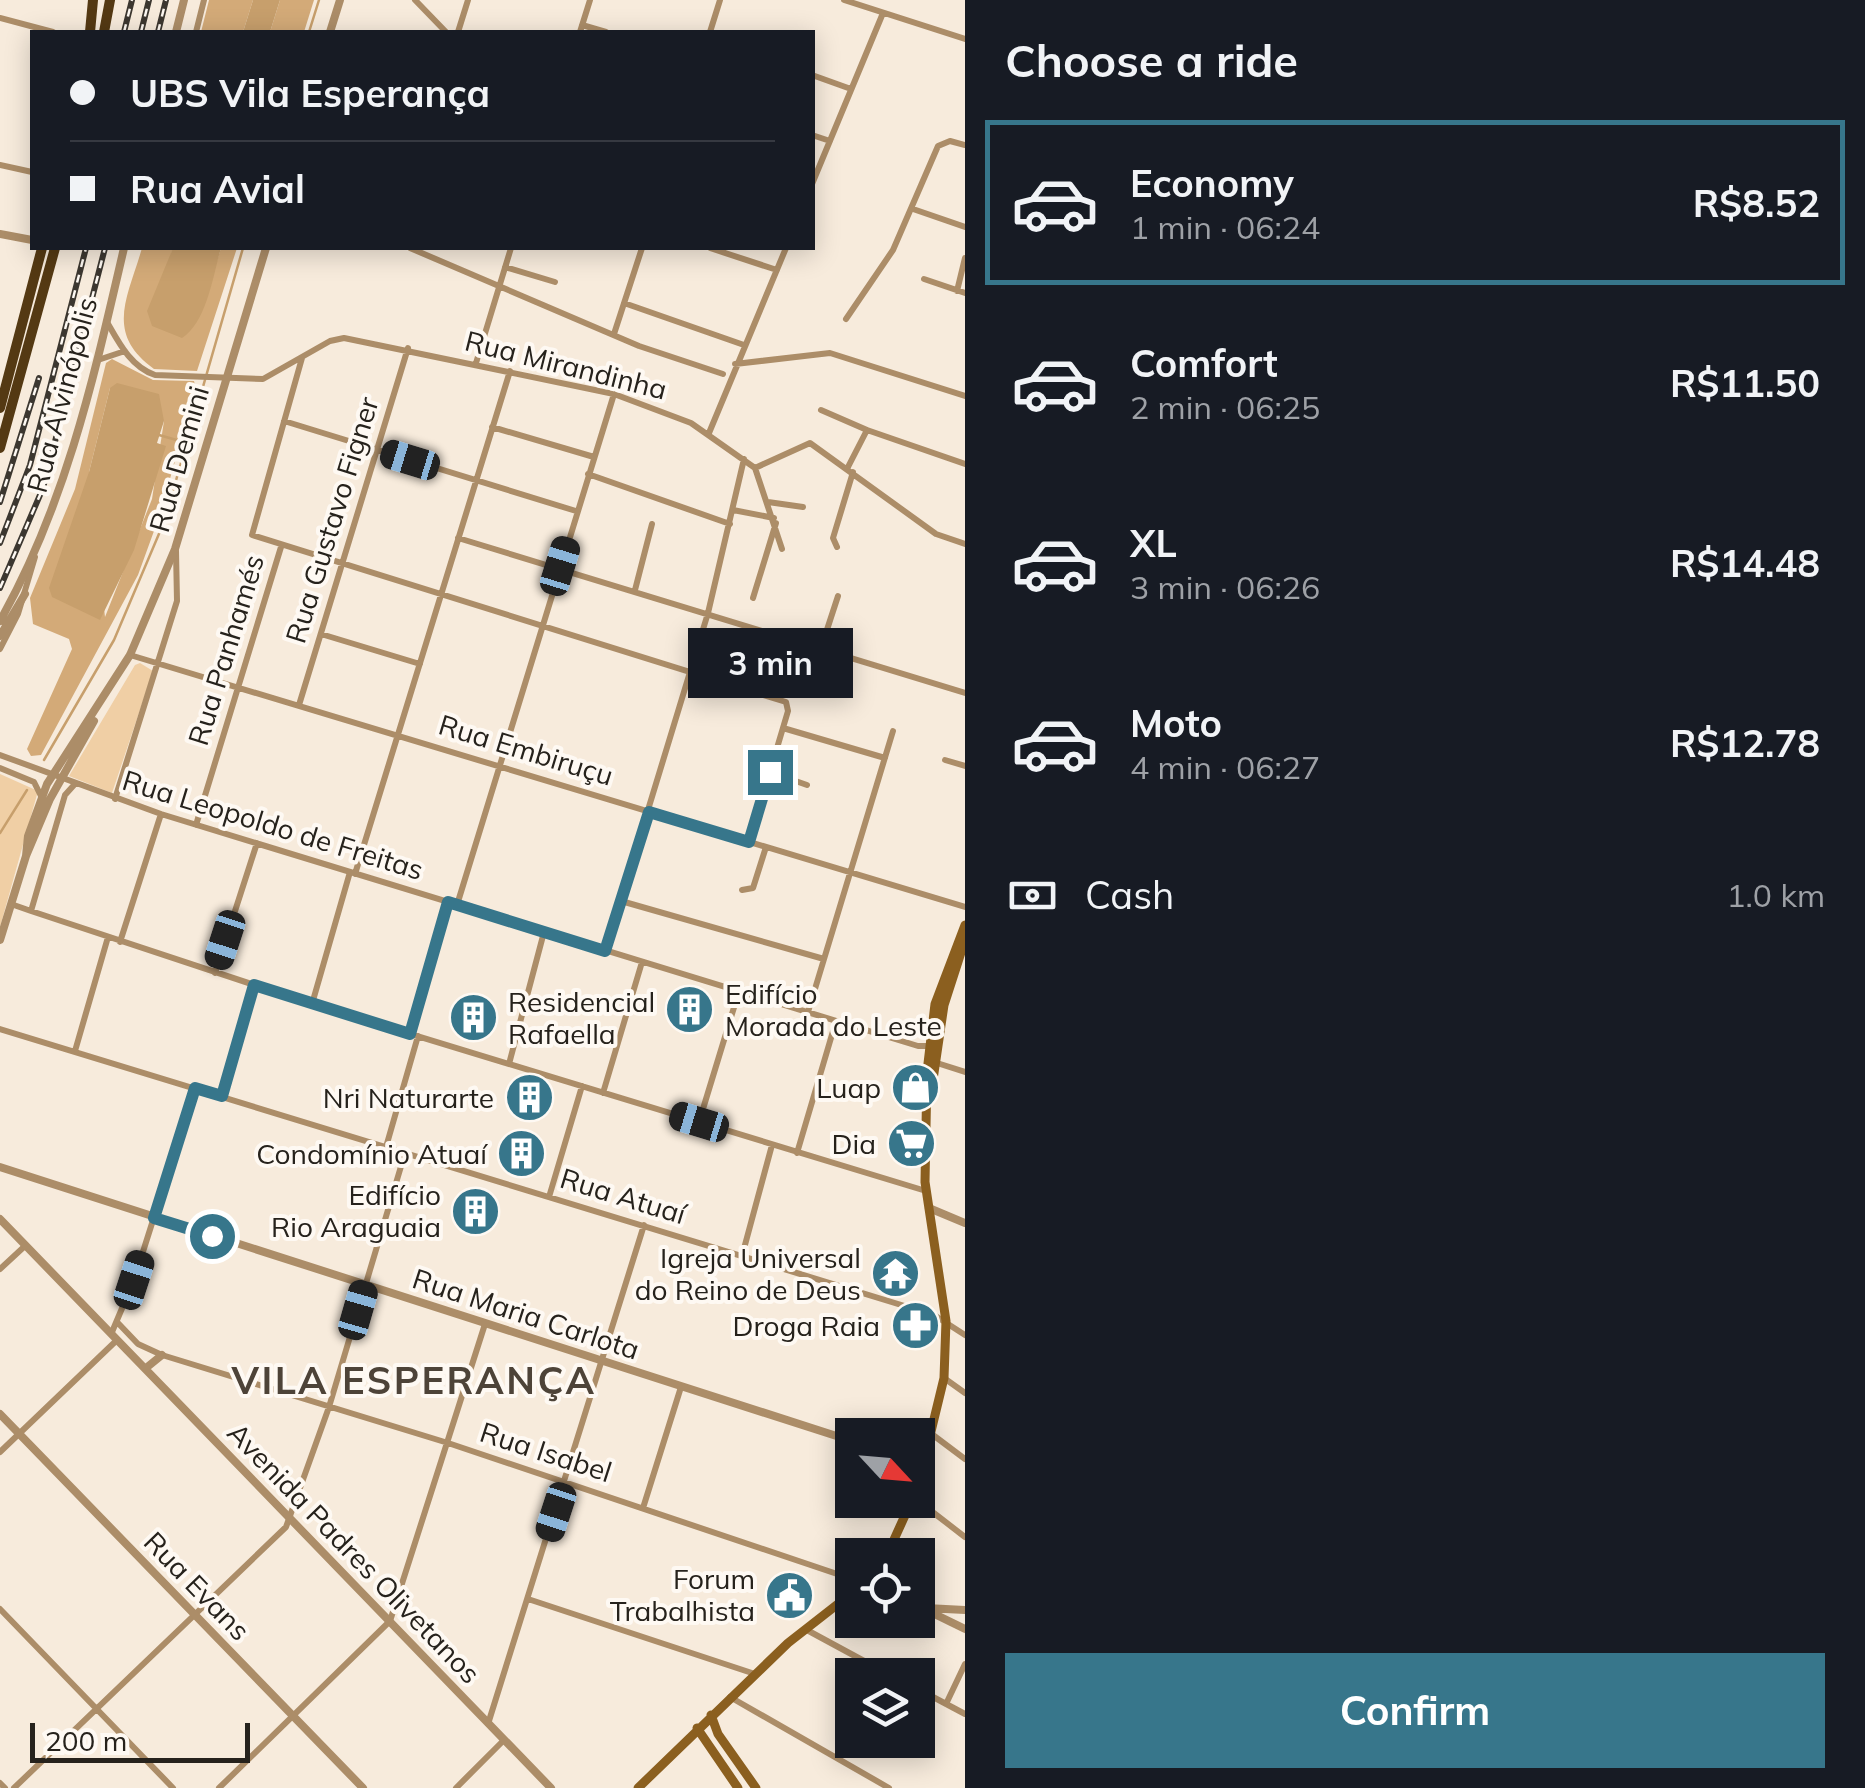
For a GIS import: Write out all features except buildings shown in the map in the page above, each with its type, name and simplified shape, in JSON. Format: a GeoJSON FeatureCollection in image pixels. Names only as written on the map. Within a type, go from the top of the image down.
{"type":"FeatureCollection","features":[{"type":"Feature","properties":{"kind":"highway"},"geometry":{"type":"LineString","coordinates":[[90,30],[93,0]]}},
{"type":"Feature","properties":{"kind":"highway"},"geometry":{"type":"LineString","coordinates":[[104,29],[108,0]]}},
{"type":"Feature","properties":{"kind":"highway"},"geometry":{"type":"LineString","coordinates":[[0,408],[41,250]]}},
{"type":"Feature","properties":{"kind":"highway"},"geometry":{"type":"LineString","coordinates":[[0,448],[54,250]]}},
{"type":"Feature","properties":{"kind":"main road"},"geometry":{"type":"LineString","coordinates":[[935,1429],[944,1378],[946,1321],[926,1191],[929,1102],[939,989],[965,925]]}},
{"type":"Feature","properties":{"kind":"main road"},"geometry":{"type":"LineString","coordinates":[[929,1102],[937,1064],[934,1046],[965,940]]}},
{"type":"Feature","properties":{"kind":"main road"},"geometry":{"type":"LineString","coordinates":[[638,1788],[711,1714],[835,1606]]}},
{"type":"Feature","properties":{"kind":"main road"},"geometry":{"type":"LineString","coordinates":[[711,1714],[718,1734],[756,1788]]}},
{"type":"Feature","properties":{"kind":"main road"},"geometry":{"type":"LineString","coordinates":[[700,1725],[718,1734]]}},
{"type":"Feature","properties":{"kind":"main road"},"geometry":{"type":"LineString","coordinates":[[700,1725],[738,1788]]}},
{"type":"Feature","properties":{"kind":"street"},"geometry":{"type":"LineString","coordinates":[[176,30],[184,0]]}},
{"type":"Feature","properties":{"kind":"street"},"geometry":{"type":"LineString","coordinates":[[196,30],[204,0]]}},
{"type":"Feature","properties":{"kind":"street"},"geometry":{"type":"LineString","coordinates":[[331,30],[340,0]]}},
{"type":"Feature","properties":{"kind":"street"},"geometry":{"type":"LineString","coordinates":[[415,0],[444,30]]}},
{"type":"Feature","properties":{"kind":"street"},"geometry":{"type":"LineString","coordinates":[[459,30],[468,0]]}},
{"type":"Feature","properties":{"kind":"street"},"geometry":{"type":"LineString","coordinates":[[581,29],[590,0]]}},
{"type":"Feature","properties":{"kind":"street"},"geometry":{"type":"LineString","coordinates":[[711,30],[720,0]]}},
{"type":"Feature","properties":{"kind":"street"},"geometry":{"type":"LineString","coordinates":[[845,0],[965,39]]}},
{"type":"Feature","properties":{"kind":"street"},"geometry":{"type":"LineString","coordinates":[[815,177],[882,13]]}},
{"type":"Feature","properties":{"kind":"street"},"geometry":{"type":"LineString","coordinates":[[0,18],[45,30]]}},
{"type":"Feature","properties":{"kind":"street"},"geometry":{"type":"LineString","coordinates":[[815,76],[851,89]]}},
{"type":"Feature","properties":{"kind":"street"},"geometry":{"type":"LineString","coordinates":[[815,136],[830,141]]}},
{"type":"Feature","properties":{"kind":"street"},"geometry":{"type":"LineString","coordinates":[[846,319],[888,260],[938,146],[950,142],[965,146]]}},
{"type":"Feature","properties":{"kind":"street"},"geometry":{"type":"LineString","coordinates":[[0,165],[30,172]]}},
{"type":"Feature","properties":{"kind":"street"},"geometry":{"type":"LineString","coordinates":[[913,209],[965,228]]}},
{"type":"Feature","properties":{"kind":"street"},"geometry":{"type":"LineString","coordinates":[[0,234],[30,240]]}},
{"type":"Feature","properties":{"kind":"street","name":"Rua Alvinópolis"},"geometry":{"type":"LineString","coordinates":[[0,621],[36,552],[68,472],[124,250]]}},
{"type":"Feature","properties":{"kind":"street","name":"Rua Demini"},"geometry":{"type":"LineString","coordinates":[[115,799],[180,588],[176,550],[265,250]]}},
{"type":"Feature","properties":{"kind":"street"},"geometry":{"type":"LineString","coordinates":[[414,250],[498,289],[723,374]]}},
{"type":"Feature","properties":{"kind":"street"},"geometry":{"type":"LineString","coordinates":[[476,364],[510,250]]}},
{"type":"Feature","properties":{"kind":"street"},"geometry":{"type":"LineString","coordinates":[[614,334],[641,250]]}},
{"type":"Feature","properties":{"kind":"street"},"geometry":{"type":"LineString","coordinates":[[716,250],[777,270]]}},
{"type":"Feature","properties":{"kind":"street"},"geometry":{"type":"LineString","coordinates":[[709,433],[785,250]]}},
{"type":"Feature","properties":{"kind":"street"},"geometry":{"type":"LineString","coordinates":[[924,279],[961,292],[965,258]]}},
{"type":"Feature","properties":{"kind":"street"},"geometry":{"type":"LineString","coordinates":[[505,267],[555,282]]}},
{"type":"Feature","properties":{"kind":"street"},"geometry":{"type":"LineString","coordinates":[[624,303],[744,345]]}},
{"type":"Feature","properties":{"kind":"street"},"geometry":{"type":"LineString","coordinates":[[97,361],[124,351],[107,321]]}},
{"type":"Feature","properties":{"kind":"street","name":"Rua Mirandinha"},"geometry":{"type":"LineString","coordinates":[[124,351],[146,372],[263,379],[337,338],[408,348],[614,394],[709,433],[755,468]]}},
{"type":"Feature","properties":{"kind":"street","name":"Rua Gustavo Figner"},"geometry":{"type":"LineString","coordinates":[[299,704],[408,348]]}},
{"type":"Feature","properties":{"kind":"street"},"geometry":{"type":"LineString","coordinates":[[735,364],[830,353],[965,396]]}},
{"type":"Feature","properties":{"kind":"street"},"geometry":{"type":"LineString","coordinates":[[302,357],[252,535],[788,703],[749,842]]}},
{"type":"Feature","properties":{"kind":"street"},"geometry":{"type":"LineString","coordinates":[[312,1004],[510,371]]}},
{"type":"Feature","properties":{"kind":"street"},"geometry":{"type":"LineString","coordinates":[[457,905],[614,394]]}},
{"type":"Feature","properties":{"kind":"street"},"geometry":{"type":"LineString","coordinates":[[822,410],[965,464]]}},
{"type":"Feature","properties":{"kind":"street"},"geometry":{"type":"LineString","coordinates":[[284,421],[576,510]]}},
{"type":"Feature","properties":{"kind":"street"},"geometry":{"type":"LineString","coordinates":[[492,427],[594,457]]}},
{"type":"Feature","properties":{"kind":"street"},"geometry":{"type":"LineString","coordinates":[[837,547],[832,541],[851,469],[867,430]]}},
{"type":"Feature","properties":{"kind":"street"},"geometry":{"type":"LineString","coordinates":[[782,548],[755,468],[810,443],[936,534],[965,544]]}},
{"type":"Feature","properties":{"kind":"street"},"geometry":{"type":"LineString","coordinates":[[605,951],[692,672],[744,458]]}},
{"type":"Feature","properties":{"kind":"street"},"geometry":{"type":"LineString","coordinates":[[588,474],[730,524]]}},
{"type":"Feature","properties":{"kind":"street"},"geometry":{"type":"LineString","coordinates":[[767,502],[803,508]]}},
{"type":"Feature","properties":{"kind":"street"},"geometry":{"type":"LineString","coordinates":[[734,510],[775,520]]}},
{"type":"Feature","properties":{"kind":"street"},"geometry":{"type":"LineString","coordinates":[[753,598],[775,520]]}},
{"type":"Feature","properties":{"kind":"street"},"geometry":{"type":"LineString","coordinates":[[636,590],[652,524]]}},
{"type":"Feature","properties":{"kind":"street"},"geometry":{"type":"LineString","coordinates":[[458,538],[560,566],[965,694]]}},
{"type":"Feature","properties":{"kind":"street","name":"Rua Panhamés"},"geometry":{"type":"LineString","coordinates":[[196,825],[281,546]]}},
{"type":"Feature","properties":{"kind":"street"},"geometry":{"type":"LineString","coordinates":[[26,856],[41,797],[130,655],[176,550]]}},
{"type":"Feature","properties":{"kind":"street","name":"Rua Alvinópolis"},"geometry":{"type":"LineString","coordinates":[[0,648],[26,594],[36,552]]}},
{"type":"Feature","properties":{"kind":"street"},"geometry":{"type":"LineString","coordinates":[[0,636],[26,594]]}},
{"type":"Feature","properties":{"kind":"street"},"geometry":{"type":"LineString","coordinates":[[820,648],[838,596]]}},
{"type":"Feature","properties":{"kind":"street"},"geometry":{"type":"LineString","coordinates":[[321,634],[420,664]]}},
{"type":"Feature","properties":{"kind":"street","name":"Rua Embiruçu"},"geometry":{"type":"LineString","coordinates":[[130,655],[965,907]]}},
{"type":"Feature","properties":{"kind":"street"},"geometry":{"type":"LineString","coordinates":[[783,728],[885,758]]}},
{"type":"Feature","properties":{"kind":"street"},"geometry":{"type":"LineString","coordinates":[[808,1012],[892,731]]}},
{"type":"Feature","properties":{"kind":"street","name":"Rua Leopoldo de Freitas"},"geometry":{"type":"LineString","coordinates":[[0,756],[74,785],[257,844],[836,1021],[934,1046]]}},
{"type":"Feature","properties":{"kind":"street"},"geometry":{"type":"LineString","coordinates":[[945,760],[965,766]]}},
{"type":"Feature","properties":{"kind":"street"},"geometry":{"type":"LineString","coordinates":[[0,768],[37,784],[41,797]]}},
{"type":"Feature","properties":{"kind":"street"},"geometry":{"type":"LineString","coordinates":[[770,772],[808,784]]}},
{"type":"Feature","properties":{"kind":"street"},"geometry":{"type":"LineString","coordinates":[[0,940],[55,777]]}},
{"type":"Feature","properties":{"kind":"street"},"geometry":{"type":"LineString","coordinates":[[31,911],[65,795],[74,785]]}},
{"type":"Feature","properties":{"kind":"street"},"geometry":{"type":"LineString","coordinates":[[120,942],[161,814]]}},
{"type":"Feature","properties":{"kind":"street"},"geometry":{"type":"LineString","coordinates":[[215,972],[257,844]]}},
{"type":"Feature","properties":{"kind":"street"},"geometry":{"type":"LineString","coordinates":[[742,890],[753,888],[766,847]]}},
{"type":"Feature","properties":{"kind":"street"},"geometry":{"type":"LineString","coordinates":[[621,901],[824,959]]}},
{"type":"Feature","properties":{"kind":"street"},"geometry":{"type":"LineString","coordinates":[[386,1147],[448,902]]}},
{"type":"Feature","properties":{"kind":"street"},"geometry":{"type":"LineString","coordinates":[[11,904],[312,1004],[926,1191]]}},
{"type":"Feature","properties":{"kind":"street"},"geometry":{"type":"LineString","coordinates":[[508,1064],[544,932]]}},
{"type":"Feature","properties":{"kind":"street"},"geometry":{"type":"LineString","coordinates":[[75,1052],[108,937]]}},
{"type":"Feature","properties":{"kind":"street"},"geometry":{"type":"LineString","coordinates":[[602,1093],[642,962]]}},
{"type":"Feature","properties":{"kind":"street"},"geometry":{"type":"LineString","coordinates":[[222,1096],[254,985]]}},
{"type":"Feature","properties":{"kind":"street"},"geometry":{"type":"LineString","coordinates":[[699,1122],[739,991]]}},
{"type":"Feature","properties":{"kind":"street"},"geometry":{"type":"LineString","coordinates":[[798,1153],[836,1021]]}},
{"type":"Feature","properties":{"kind":"street","name":"Rua Atuaí"},"geometry":{"type":"LineString","coordinates":[[0,1029],[742,1256],[946,1321],[965,1335]]}},
{"type":"Feature","properties":{"kind":"street"},"geometry":{"type":"LineString","coordinates":[[937,1064],[965,1072]]}},
{"type":"Feature","properties":{"kind":"street"},"geometry":{"type":"LineString","coordinates":[[549,1197],[582,1086]]}},
{"type":"Feature","properties":{"kind":"street"},"geometry":{"type":"LineString","coordinates":[[0,1452],[115,1335],[195,1088]]}},
{"type":"Feature","properties":{"kind":"street"},"geometry":{"type":"LineString","coordinates":[[742,1256],[772,1145]]}},
{"type":"Feature","properties":{"kind":"street"},"geometry":{"type":"LineString","coordinates":[[14,1788],[290,1520],[329,1407],[405,1152]]}},
{"type":"Feature","properties":{"kind":"street","name":"Rua Maria Carlota"},"geometry":{"type":"LineString","coordinates":[[0,1164],[365,1287],[835,1436]]}},
{"type":"Feature","properties":{"kind":"street"},"geometry":{"type":"LineString","coordinates":[[929,1208],[965,1222]]}},
{"type":"Feature","properties":{"kind":"street","name":"Avenida Padres Olivetanos"},"geometry":{"type":"LineString","coordinates":[[0,1219],[551,1788]]}},
{"type":"Feature","properties":{"kind":"street"},"geometry":{"type":"LineString","coordinates":[[488,1724],[644,1226]]}},
{"type":"Feature","properties":{"kind":"street"},"geometry":{"type":"LineString","coordinates":[[0,1270],[26,1244]]}},
{"type":"Feature","properties":{"kind":"street","name":"Rua Isabel"},"geometry":{"type":"LineString","coordinates":[[118,1323],[138,1344],[162,1355],[448,1444],[835,1573]]}},
{"type":"Feature","properties":{"kind":"street"},"geometry":{"type":"LineString","coordinates":[[219,1788],[390,1621],[485,1324]]}},
{"type":"Feature","properties":{"kind":"street"},"geometry":{"type":"LineString","coordinates":[[146,1368],[162,1355]]}},
{"type":"Feature","properties":{"kind":"street"},"geometry":{"type":"LineString","coordinates":[[944,1378],[965,1392]]}},
{"type":"Feature","properties":{"kind":"street"},"geometry":{"type":"LineString","coordinates":[[643,1508],[682,1387]]}},
{"type":"Feature","properties":{"kind":"street","name":"Rua Evans"},"geometry":{"type":"LineString","coordinates":[[0,1414],[363,1788]]}},
{"type":"Feature","properties":{"kind":"street"},"geometry":{"type":"LineString","coordinates":[[935,1436],[965,1459]]}},
{"type":"Feature","properties":{"kind":"street"},"geometry":{"type":"LineString","coordinates":[[935,1515],[965,1537]]}},
{"type":"Feature","properties":{"kind":"street"},"geometry":{"type":"LineString","coordinates":[[528,1600],[755,1674]]}},
{"type":"Feature","properties":{"kind":"street"},"geometry":{"type":"LineString","coordinates":[[935,1607],[965,1610]]}},
{"type":"Feature","properties":{"kind":"street"},"geometry":{"type":"LineString","coordinates":[[0,1610],[173,1788]]}},
{"type":"Feature","properties":{"kind":"street"},"geometry":{"type":"LineString","coordinates":[[935,1614],[965,1629]]}},
{"type":"Feature","properties":{"kind":"street"},"geometry":{"type":"LineString","coordinates":[[806,1629],[859,1658]]}},
{"type":"Feature","properties":{"kind":"street"},"geometry":{"type":"LineString","coordinates":[[946,1704],[965,1664]]}},
{"type":"Feature","properties":{"kind":"street"},"geometry":{"type":"LineString","coordinates":[[730,1698],[889,1788]]}},
{"type":"Feature","properties":{"kind":"street"},"geometry":{"type":"LineString","coordinates":[[935,1698],[965,1714]]}},
{"type":"Feature","properties":{"kind":"street"},"geometry":{"type":"LineString","coordinates":[[456,1788],[504,1740]]}},
{"type":"Feature","properties":{"kind":"shaded area"},"geometry":{"type":"Polygon","coordinates":[[[209,0],[253,0],[244,30],[202,30],[209,0]]]}},
{"type":"Feature","properties":{"kind":"shaded area"},"geometry":{"type":"Polygon","coordinates":[[[253,0],[280,0],[271,30],[244,30],[253,0]]]}},
{"type":"Feature","properties":{"kind":"shaded area"},"geometry":{"type":"Polygon","coordinates":[[[280,0],[314,0],[305,30],[271,30],[280,0]]]}},
{"type":"Feature","properties":{"kind":"shaded area"},"geometry":{"type":"Polygon","coordinates":[[[141,250],[172,250],[169,261],[200,314],[220,250],[236,250],[197,371],[154,369],[139,355],[125,328],[126,298],[141,250]]]}},
{"type":"Feature","properties":{"kind":"shaded area"},"geometry":{"type":"Polygon","coordinates":[[[172,250],[220,250],[203,310],[191,331],[182,338],[152,326],[147,311],[172,250]]]}},
{"type":"Feature","properties":{"kind":"shaded area"},"geometry":{"type":"Polygon","coordinates":[[[112,359],[153,380],[194,381],[196,389],[138,575],[41,755],[31,756],[27,749],[72,649],[69,639],[33,624],[30,598],[75,489],[106,363],[112,359]],[[110,388],[89,472],[105,617],[152,499],[164,421],[110,388]]]}},
{"type":"Feature","properties":{"kind":"shaded area"},"geometry":{"type":"Polygon","coordinates":[[[117,383],[159,394],[164,421],[157,443],[166,446],[134,550],[100,620],[52,597],[49,588],[89,472],[110,388],[117,383]]]}},
{"type":"Feature","properties":{"kind":"shaded area"},"geometry":{"type":"Polygon","coordinates":[[[140,663],[153,671],[112,793],[69,776],[135,665],[140,663]]]}},
{"type":"Feature","properties":{"kind":"shaded area"},"geometry":{"type":"Polygon","coordinates":[[[0,774],[38,791],[0,927],[0,774]]]}},
{"type":"Feature","properties":{"kind":"waterway"},"geometry":{"type":"LineString","coordinates":[[310,30],[319,0]]}},
{"type":"Feature","properties":{"kind":"waterway"},"geometry":{"type":"LineString","coordinates":[[44,760],[114,640],[164,522],[242,250]]}},
{"type":"Feature","properties":{"kind":"waterway"},"geometry":{"type":"LineString","coordinates":[[159,435],[187,443]]}},
{"type":"Feature","properties":{"kind":"waterway"},"geometry":{"type":"LineString","coordinates":[[0,833],[27,790]]}},
{"type":"Feature","properties":{"kind":"railway"},"geometry":{"type":"LineString","coordinates":[[124,30],[132,0]]}},
{"type":"Feature","properties":{"kind":"railway"},"geometry":{"type":"LineString","coordinates":[[142,30],[149,0]]}},
{"type":"Feature","properties":{"kind":"railway"},"geometry":{"type":"LineString","coordinates":[[158,30],[166,0]]}},
{"type":"Feature","properties":{"kind":"railway"},"geometry":{"type":"LineString","coordinates":[[0,543],[30,465],[85,250]]}},
{"type":"Feature","properties":{"kind":"railway"},"geometry":{"type":"LineString","coordinates":[[0,588],[43,488],[104,250]]}},
{"type":"Feature","properties":{"kind":"railway"},"geometry":{"type":"LineString","coordinates":[[0,502],[39,378]]}},
{"type":"Feature","properties":{"kind":"place","name":"Edifício Morada do Leste"},"geometry":{"type":"Point","coordinates":[690,1010]}},
{"type":"Feature","properties":{"kind":"place","name":"Residencial Rafaella"},"geometry":{"type":"Point","coordinates":[473,1018]}},
{"type":"Feature","properties":{"kind":"place","name":"Luap"},"geometry":{"type":"Point","coordinates":[916,1088]}},
{"type":"Feature","properties":{"kind":"place","name":"Nri Naturarte"},"geometry":{"type":"Point","coordinates":[529,1098]}},
{"type":"Feature","properties":{"kind":"place","name":"Dia"},"geometry":{"type":"Point","coordinates":[911,1144]}},
{"type":"Feature","properties":{"kind":"place","name":"Condomínio Atuaí"},"geometry":{"type":"Point","coordinates":[522,1154]}},
{"type":"Feature","properties":{"kind":"place","name":"Edifício Rio Araguaia"},"geometry":{"type":"Point","coordinates":[476,1211]}},
{"type":"Feature","properties":{"kind":"place","name":"Igreja Universal do Reino de Deus"},"geometry":{"type":"Point","coordinates":[896,1274]}},
{"type":"Feature","properties":{"kind":"place","name":"Droga Raia"},"geometry":{"type":"Point","coordinates":[915,1326]}},
{"type":"Feature","properties":{"kind":"place","name":"Forum Trabalhista"},"geometry":{"type":"Point","coordinates":[790,1595]}},
{"type":"Feature","properties":{"kind":"district","name":"VILA ESPERANÇA"},"geometry":{"type":"Point","coordinates":[414,1381]}},
{"type":"Feature","properties":{"kind":"route"},"geometry":{"type":"LineString","coordinates":[[212,1236],[154,1218],[195,1088],[222,1096],[254,985],[410,1034],[448,902],[605,951],[649,812],[749,842],[770,772]]}}]}
